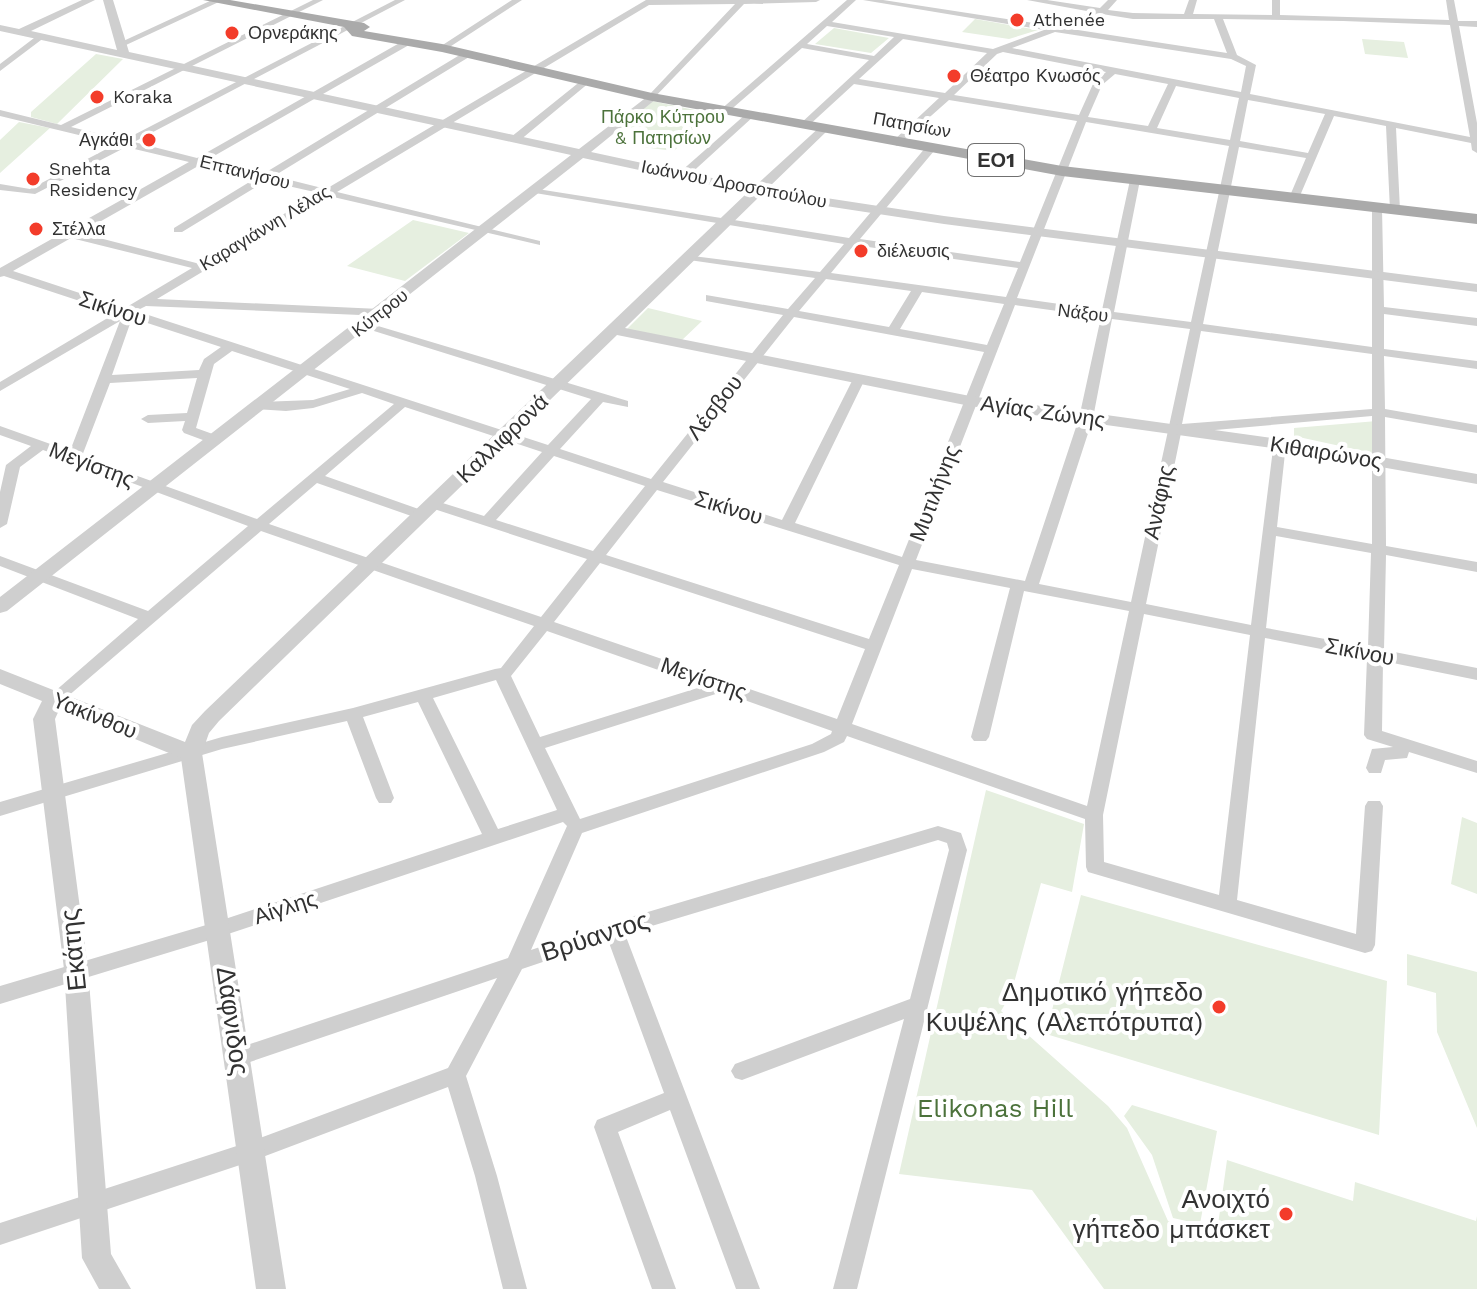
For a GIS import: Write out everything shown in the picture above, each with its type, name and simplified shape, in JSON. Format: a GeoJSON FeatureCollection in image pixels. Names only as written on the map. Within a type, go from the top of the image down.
{"type":"FeatureCollection","features":[{"type":"Feature","properties":{"kind":"main road","name":"Πατησίων"},"geometry":{"type":"LineString","coordinates":[[214,0],[436,45],[466,55],[652,97],[930,149],[1062,171],[1477,219]]}},
{"type":"Feature","properties":{"kind":"main road","name":"Πατησίων"},"geometry":{"type":"LineString","coordinates":[[350,27],[352,32],[406,43],[436,45]]}},
{"type":"Feature","properties":{"kind":"street"},"geometry":{"type":"LineString","coordinates":[[0,42],[90,0]]}},
{"type":"Feature","properties":{"kind":"street"},"geometry":{"type":"LineString","coordinates":[[108,0],[124,49],[214,0]]}},
{"type":"Feature","properties":{"kind":"street"},"geometry":{"type":"LineString","coordinates":[[62,128],[319,0]]}},
{"type":"Feature","properties":{"kind":"street"},"geometry":{"type":"LineString","coordinates":[[0,187],[31,192],[401,0]]}},
{"type":"Feature","properties":{"kind":"street"},"geometry":{"type":"LineString","coordinates":[[436,45],[457,39],[518,0]]}},
{"type":"Feature","properties":{"kind":"street"},"geometry":{"type":"LineString","coordinates":[[650,1],[813,0]]}},
{"type":"Feature","properties":{"kind":"street"},"geometry":{"type":"LineString","coordinates":[[724,111],[852,0]]}},
{"type":"Feature","properties":{"kind":"street"},"geometry":{"type":"LineString","coordinates":[[867,0],[966,11],[1055,29],[1233,57]]}},
{"type":"Feature","properties":{"kind":"street"},"geometry":{"type":"LineString","coordinates":[[1031,0],[1172,18],[1342,14],[1477,24]]}},
{"type":"Feature","properties":{"kind":"street"},"geometry":{"type":"LineString","coordinates":[[897,143],[998,50],[1102,11],[1113,0]]}},
{"type":"Feature","properties":{"kind":"street"},"geometry":{"type":"LineString","coordinates":[[1187,18],[1193,0]]}},
{"type":"Feature","properties":{"kind":"street"},"geometry":{"type":"LineString","coordinates":[[1276,0],[1276,17]]}},
{"type":"Feature","properties":{"kind":"street"},"geometry":{"type":"LineString","coordinates":[[1450,0],[1462,67],[1473,105],[1477,151]]}},
{"type":"Feature","properties":{"kind":"street","name":"Καραγιάννη Λέλας"},"geometry":{"type":"LineString","coordinates":[[0,387],[650,1]]}},
{"type":"Feature","properties":{"kind":"street","name":"Κύπρου"},"geometry":{"type":"LineString","coordinates":[[0,607],[364,326],[652,97],[742,1]]}},
{"type":"Feature","properties":{"kind":"street"},"geometry":{"type":"LineString","coordinates":[[1165,27],[1172,18]]}},
{"type":"Feature","properties":{"kind":"street"},"geometry":{"type":"LineString","coordinates":[[1218,18],[1233,57]]}},
{"type":"Feature","properties":{"kind":"street"},"geometry":{"type":"LineString","coordinates":[[825,23],[998,50],[1477,141]]}},
{"type":"Feature","properties":{"kind":"street","name":"Ιωάννου Δροσοπούλου"},"geometry":{"type":"LineString","coordinates":[[0,28],[124,49],[183,67],[757,191],[877,211],[1477,288]]}},
{"type":"Feature","properties":{"kind":"street"},"geometry":{"type":"LineString","coordinates":[[1152,44],[1158,35]]}},
{"type":"Feature","properties":{"kind":"street"},"geometry":{"type":"LineString","coordinates":[[803,126],[901,36]]}},
{"type":"Feature","properties":{"kind":"street"},"geometry":{"type":"LineString","coordinates":[[0,68],[41,37]]}},
{"type":"Feature","properties":{"kind":"street"},"geometry":{"type":"LineString","coordinates":[[1,272],[406,43]]}},
{"type":"Feature","properties":{"kind":"street"},"geometry":{"type":"LineString","coordinates":[[800,45],[876,59]]}},
{"type":"Feature","properties":{"kind":"street"},"geometry":{"type":"LineString","coordinates":[[178,230],[466,55]]}},
{"type":"Feature","properties":{"kind":"street","name":"Ανάφης"},"geometry":{"type":"LineString","coordinates":[[1094,815],[1251,65],[1233,57]]}},
{"type":"Feature","properties":{"kind":"street"},"geometry":{"type":"LineString","coordinates":[[1462,67],[1477,68]]}},
{"type":"Feature","properties":{"kind":"street","name":"Μυτιλήνης"},"geometry":{"type":"LineString","coordinates":[[845,727],[1082,120],[1098,84],[1113,71]]}},
{"type":"Feature","properties":{"kind":"street"},"geometry":{"type":"LineString","coordinates":[[852,81],[1311,156]]}},
{"type":"Feature","properties":{"kind":"street"},"geometry":{"type":"LineString","coordinates":[[515,139],[585,82]]}},
{"type":"Feature","properties":{"kind":"street"},"geometry":{"type":"LineString","coordinates":[[1151,131],[1173,83]]}},
{"type":"Feature","properties":{"kind":"street","name":"Επτανήσου"},"geometry":{"type":"LineString","coordinates":[[0,113],[536,243]]}},
{"type":"Feature","properties":{"kind":"street"},"geometry":{"type":"LineString","coordinates":[[1294,198],[1330,114]]}},
{"type":"Feature","properties":{"kind":"street"},"geometry":{"type":"LineString","coordinates":[[683,175],[749,116]]}},
{"type":"Feature","properties":{"kind":"street"},"geometry":{"type":"LineString","coordinates":[[1391,126],[1395,210]]}},
{"type":"Feature","properties":{"kind":"street","name":"Καλλιφρονά"},"geometry":{"type":"LineString","coordinates":[[191,753],[207,721],[822,129]]}},
{"type":"Feature","properties":{"kind":"street","name":"Λέσβου"},"geometry":{"type":"LineString","coordinates":[[504,672],[789,313],[930,149]]}},
{"type":"Feature","properties":{"kind":"street"},"geometry":{"type":"LineString","coordinates":[[980,737],[1024,587],[1086,418],[1135,180]]}},
{"type":"Feature","properties":{"kind":"street"},"geometry":{"type":"LineString","coordinates":[[535,190],[850,242],[1025,266]]}},
{"type":"Feature","properties":{"kind":"street"},"geometry":{"type":"LineString","coordinates":[[1377,208],[1379,549],[1372,732],[1376,739],[1477,767]]}},
{"type":"Feature","properties":{"kind":"street"},"geometry":{"type":"LineString","coordinates":[[69,234],[200,267]]}},
{"type":"Feature","properties":{"kind":"street","name":"Νάξου"},"geometry":{"type":"LineString","coordinates":[[689,257],[1477,365]]}},
{"type":"Feature","properties":{"kind":"street","name":"Σικίνου"},"geometry":{"type":"LineString","coordinates":[[1,272],[405,401],[550,451],[907,563],[1477,674]]}},
{"type":"Feature","properties":{"kind":"street"},"geometry":{"type":"LineString","coordinates":[[892,332],[918,289]]}},
{"type":"Feature","properties":{"kind":"street"},"geometry":{"type":"LineString","coordinates":[[710,298],[991,350]]}},
{"type":"Feature","properties":{"kind":"street"},"geometry":{"type":"LineString","coordinates":[[142,302],[380,313]]}},
{"type":"Feature","properties":{"kind":"street"},"geometry":{"type":"LineString","coordinates":[[1378,310],[1477,322]]}},
{"type":"Feature","properties":{"kind":"street"},"geometry":{"type":"LineString","coordinates":[[75,457],[126,322],[126,312]]}},
{"type":"Feature","properties":{"kind":"street"},"geometry":{"type":"LineString","coordinates":[[364,326],[623,404]]}},
{"type":"Feature","properties":{"kind":"street","name":"Αγίας Ζώνης"},"geometry":{"type":"LineString","coordinates":[[614,330],[970,401],[1174,429],[1378,412],[1477,429]]}},
{"type":"Feature","properties":{"kind":"street"},"geometry":{"type":"LineString","coordinates":[[216,440],[189,430],[190,417],[209,360],[231,346]]}},
{"type":"Feature","properties":{"kind":"street"},"geometry":{"type":"LineString","coordinates":[[104,379],[204,374]]}},
{"type":"Feature","properties":{"kind":"street"},"geometry":{"type":"LineString","coordinates":[[787,525],[859,379]]}},
{"type":"Feature","properties":{"kind":"street"},"geometry":{"type":"LineString","coordinates":[[260,406],[279,408],[340,400],[363,388]]}},
{"type":"Feature","properties":{"kind":"street"},"geometry":{"type":"LineString","coordinates":[[487,521],[599,398]]}},
{"type":"Feature","properties":{"kind":"street"},"geometry":{"type":"LineString","coordinates":[[54,699],[405,401]]}},
{"type":"Feature","properties":{"kind":"street"},"geometry":{"type":"LineString","coordinates":[[148,419],[190,417]]}},
{"type":"Feature","properties":{"kind":"street","name":"Κιθαιρώνος"},"geometry":{"type":"LineString","coordinates":[[1174,429],[1379,460],[1477,479]]}},
{"type":"Feature","properties":{"kind":"street","name":"Μεγίστης"},"geometry":{"type":"LineString","coordinates":[[0,430],[259,525],[1094,815]]}},
{"type":"Feature","properties":{"kind":"street"},"geometry":{"type":"LineString","coordinates":[[1227,907],[1279,444]]}},
{"type":"Feature","properties":{"kind":"street"},"geometry":{"type":"LineString","coordinates":[[0,524],[13,465],[41,445]]}},
{"type":"Feature","properties":{"kind":"street"},"geometry":{"type":"LineString","coordinates":[[313,477],[428,510],[487,521],[875,647]]}},
{"type":"Feature","properties":{"kind":"street"},"geometry":{"type":"LineString","coordinates":[[1270,530],[1477,567]]}},
{"type":"Feature","properties":{"kind":"street"},"geometry":{"type":"LineString","coordinates":[[0,561],[148,617]]}},
{"type":"Feature","properties":{"kind":"street"},"geometry":{"type":"LineString","coordinates":[[0,809],[191,753],[353,714],[504,672],[571,820],[516,962],[455,1075],[252,1151],[0,1234]]}},
{"type":"Feature","properties":{"kind":"street","name":"Υακίνθου"},"geometry":{"type":"LineString","coordinates":[[0,676],[191,753]]}},
{"type":"Feature","properties":{"kind":"street"},"geometry":{"type":"LineString","coordinates":[[536,745],[725,685]]}},
{"type":"Feature","properties":{"kind":"street"},"geometry":{"type":"LineString","coordinates":[[423,695],[493,838]]}},
{"type":"Feature","properties":{"kind":"street","name":"Εκάτης"},"geometry":{"type":"LineString","coordinates":[[54,699],[44,719],[76,969],[91,1204],[97,1258],[116,1289]]}},
{"type":"Feature","properties":{"kind":"street"},"geometry":{"type":"LineString","coordinates":[[353,714],[385,798]]}},
{"type":"Feature","properties":{"kind":"street","name":"Αίγλης"},"geometry":{"type":"LineString","coordinates":[[0,995],[76,969],[219,928],[493,838],[571,820],[818,748],[838,738],[845,727]]}},
{"type":"Feature","properties":{"kind":"street"},"geometry":{"type":"LineString","coordinates":[[1375,768],[1376,756],[1381,751],[1454,761]]}},
{"type":"Feature","properties":{"kind":"street","name":"Δάφνιδος"},"geometry":{"type":"LineString","coordinates":[[191,753],[271,1289]]}},
{"type":"Feature","properties":{"kind":"street"},"geometry":{"type":"LineString","coordinates":[[1094,815],[1095,867],[1365,945],[1374,806]]}},
{"type":"Feature","properties":{"kind":"street","name":"Βρύαντος"},"geometry":{"type":"LineString","coordinates":[[238,1057],[614,930],[938,833],[955,838],[958,850],[917,1005]]}},
{"type":"Feature","properties":{"kind":"street"},"geometry":{"type":"LineString","coordinates":[[614,930],[748,1289]]}},
{"type":"Feature","properties":{"kind":"street"},"geometry":{"type":"LineString","coordinates":[[742,1071],[917,1005]]}},
{"type":"Feature","properties":{"kind":"street"},"geometry":{"type":"LineString","coordinates":[[845,1289],[917,1005]]}},
{"type":"Feature","properties":{"kind":"street"},"geometry":{"type":"LineString","coordinates":[[455,1075],[486,1176],[515,1289]]}},
{"type":"Feature","properties":{"kind":"street"},"geometry":{"type":"LineString","coordinates":[[664,1289],[605,1127],[675,1098]]}},
{"type":"Feature","properties":{"kind":"green space"},"geometry":{"type":"Polygon","coordinates":[[[975,19],[1038,30],[1009,39],[962,32],[975,19]]]}},
{"type":"Feature","properties":{"kind":"green space"},"geometry":{"type":"Polygon","coordinates":[[[834,28],[889,38],[871,53],[815,44],[834,28]]]}},
{"type":"Feature","properties":{"kind":"green space"},"geometry":{"type":"Polygon","coordinates":[[[1362,39],[1404,42],[1408,58],[1365,54],[1362,39]]]}},
{"type":"Feature","properties":{"kind":"green space"},"geometry":{"type":"Polygon","coordinates":[[[96,54],[123,59],[57,124],[31,117],[31,112],[96,54]]]}},
{"type":"Feature","properties":{"kind":"green space","name":"Πάρκο Κύπρου & Πατησίων"},"geometry":{"type":"Polygon","coordinates":[[[652,101],[709,113],[695,137],[700,145],[680,145],[674,151],[634,146],[632,129],[620,128],[652,101]]]}},
{"type":"Feature","properties":{"kind":"green space"},"geometry":{"type":"Polygon","coordinates":[[[19,122],[50,128],[0,173],[0,140],[19,122]]]}},
{"type":"Feature","properties":{"kind":"green space"},"geometry":{"type":"Polygon","coordinates":[[[413,220],[469,233],[405,281],[347,266],[413,220]]]}},
{"type":"Feature","properties":{"kind":"green space"},"geometry":{"type":"Polygon","coordinates":[[[648,308],[702,321],[681,341],[625,331],[648,308]]]}},
{"type":"Feature","properties":{"kind":"green space"},"geometry":{"type":"Polygon","coordinates":[[[1377,421],[1377,454],[1294,436],[1294,428],[1377,421]]]}},
{"type":"Feature","properties":{"kind":"green space","name":"Elikonas Hill"},"geometry":{"type":"Polygon","coordinates":[[[986,790],[1084,824],[1072,892],[1041,883],[1011,994],[1001,1011],[1108,1106],[1127,1128],[1168,1221],[1217,1232],[1227,1160],[1353,1201],[1355,1182],[1476,1221],[1477,1216],[1477,1289],[1104,1289],[1032,1190],[899,1174],[986,790]]]}},
{"type":"Feature","properties":{"kind":"green space"},"geometry":{"type":"Polygon","coordinates":[[[1462,817],[1477,823],[1477,894],[1451,884],[1462,817]]]}},
{"type":"Feature","properties":{"kind":"green space","name":"Δημοτικό γήπεδο Κυψέλης (Αλεπότρυπα)"},"geometry":{"type":"Polygon","coordinates":[[[1081,895],[1387,981],[1379,1135],[1046,1034],[1081,895]]]}},
{"type":"Feature","properties":{"kind":"green space"},"geometry":{"type":"Polygon","coordinates":[[[1407,954],[1477,972],[1477,1128],[1437,1032],[1436,993],[1407,985],[1407,954]]]}},
{"type":"Feature","properties":{"kind":"green space"},"geometry":{"type":"Polygon","coordinates":[[[1132,1105],[1217,1131],[1200,1224],[1173,1218],[1152,1155],[1124,1116],[1132,1105]]]}},
{"type":"Feature","properties":{"kind":"place","name":"Athenée"},"geometry":{"type":"Point","coordinates":[1017,20]}},
{"type":"Feature","properties":{"kind":"place","name":"Ορνεράκης"},"geometry":{"type":"Point","coordinates":[232,33]}},
{"type":"Feature","properties":{"kind":"place","name":"Θέατρο Κνωσός"},"geometry":{"type":"Point","coordinates":[954,76]}},
{"type":"Feature","properties":{"kind":"place","name":"Koraka"},"geometry":{"type":"Point","coordinates":[97,97]}},
{"type":"Feature","properties":{"kind":"place","name":"Αγκάθι"},"geometry":{"type":"Point","coordinates":[149,140]}},
{"type":"Feature","properties":{"kind":"place","name":"Snehta Residency"},"geometry":{"type":"Point","coordinates":[33,179]}},
{"type":"Feature","properties":{"kind":"place","name":"Στέλλα"},"geometry":{"type":"Point","coordinates":[36,229]}},
{"type":"Feature","properties":{"kind":"place","name":"διέλευσις"},"geometry":{"type":"Point","coordinates":[861,251]}},
{"type":"Feature","properties":{"kind":"place","name":"Δημοτικό γήπεδο Κυψέλης (Αλεπότρυπα)"},"geometry":{"type":"Point","coordinates":[1219,1007]}},
{"type":"Feature","properties":{"kind":"place","name":"Ανοιχτό γήπεδο μπάσκετ"},"geometry":{"type":"Point","coordinates":[1286,1214]}}]}
